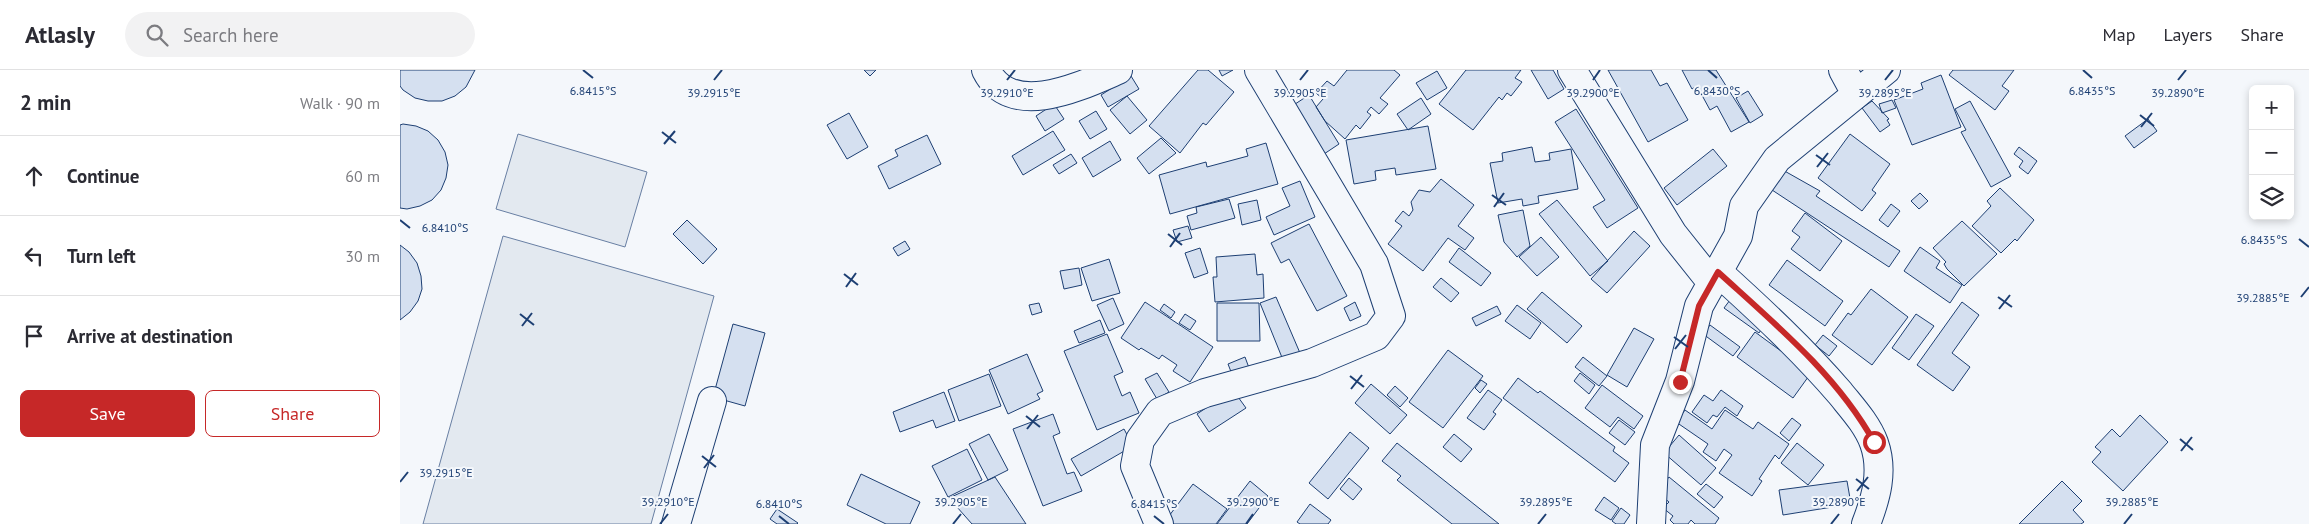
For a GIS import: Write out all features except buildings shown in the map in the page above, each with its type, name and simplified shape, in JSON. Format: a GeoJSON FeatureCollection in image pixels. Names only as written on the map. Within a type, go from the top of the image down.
{"type":"FeatureCollection","features":[{"type":"Feature","properties":{"kind":"street"},"geometry":{"type":"LineString","coordinates":[[986,70],[992,83],[1017,94],[1044,97],[1076,88],[1118,70]]}},
{"type":"Feature","properties":{"kind":"street"},"geometry":{"type":"LineString","coordinates":[[1159,524],[1135,466],[1140,440],[1160,412],[1205,393],[1312,363],[1376,336],[1391,316],[1374,264],[1259,70]]}},
{"type":"Feature","properties":{"kind":"street"},"geometry":{"type":"LineString","coordinates":[[1572,70],[1673,234],[1715,278],[1767,316],[1820,369],[1860,416],[1874,442],[1879,465],[1877,495],[1866,524]]}},
{"type":"Feature","properties":{"kind":"street"},"geometry":{"type":"LineString","coordinates":[[1844,70],[1856,94]]}},
{"type":"Feature","properties":{"kind":"street"},"geometry":{"type":"LineString","coordinates":[[1651,524],[1655,445],[1680,382],[1699,306],[1738,236],[1744,206],[1777,159],[1886,70]]}},
{"type":"Feature","properties":{"kind":"street"},"geometry":{"type":"LineString","coordinates":[[676,524],[712,401]]}},
{"type":"Feature","properties":{"kind":"shaded area"},"geometry":{"type":"Polygon","coordinates":[[[518,134],[647,172],[625,247],[496,209],[518,134]]]}},
{"type":"Feature","properties":{"kind":"shaded area"},"geometry":{"type":"Polygon","coordinates":[[[503,236],[714,296],[651,524],[423,524],[503,236]]]}},
{"type":"Feature","properties":{"kind":"route"},"geometry":{"type":"LineString","coordinates":[[1680,382],[1699,306],[1718,272],[1767,316],[1820,369],[1860,416],[1874,442]]}}]}
